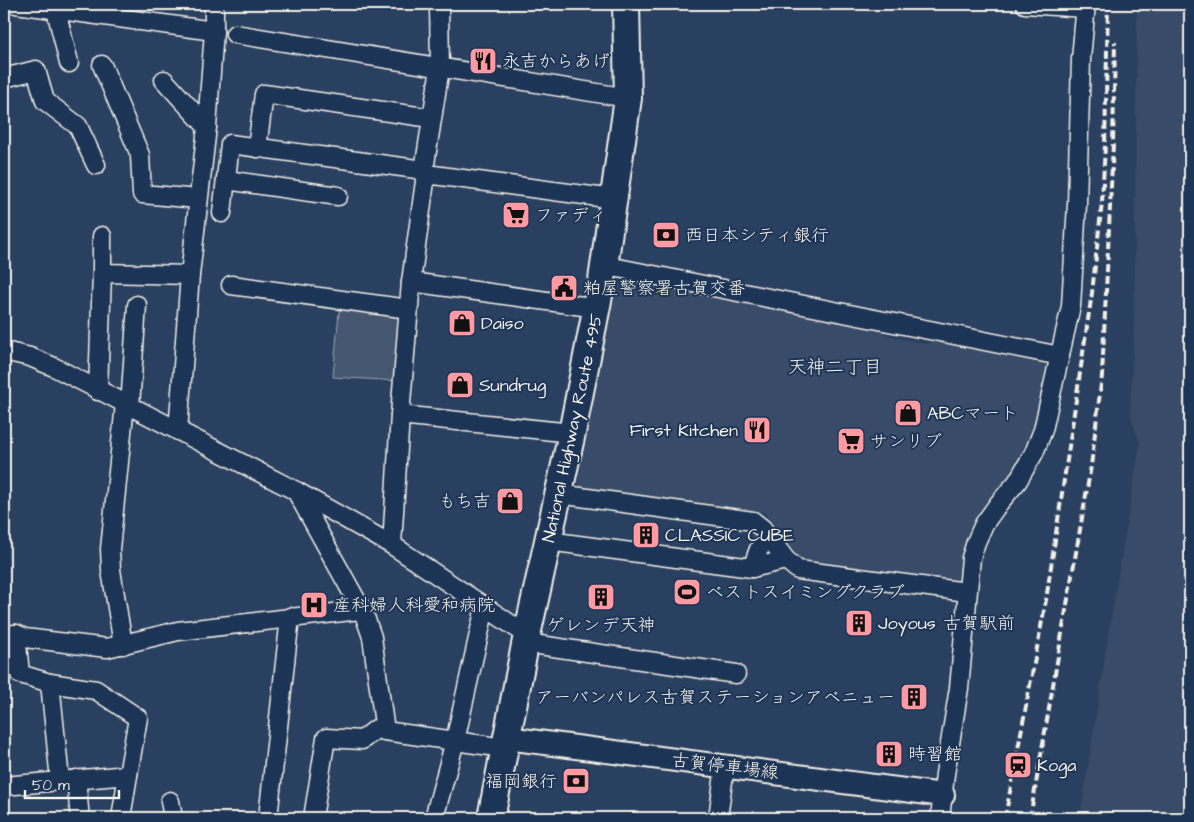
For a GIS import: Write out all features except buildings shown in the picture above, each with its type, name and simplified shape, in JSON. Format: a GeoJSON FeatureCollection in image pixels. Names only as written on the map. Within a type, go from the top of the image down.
{"type":"FeatureCollection","features":[{"type":"Feature","properties":{"kind":"highway","name":"National Highway Route 495"},"geometry":{"type":"LineString","coordinates":[[491,818],[597,308],[628,98],[626,4]]}},
{"type":"Feature","properties":{"kind":"main road","name":"古賀停車場線"},"geometry":{"type":"LineString","coordinates":[[507,738],[943,795]]}},
{"type":"Feature","properties":{"kind":"street"},"geometry":{"type":"LineString","coordinates":[[16,4],[56,7],[214,31]]}},
{"type":"Feature","properties":{"kind":"street"},"geometry":{"type":"LineString","coordinates":[[178,431],[190,275],[207,127],[214,31],[214,4]]}},
{"type":"Feature","properties":{"kind":"street"},"geometry":{"type":"LineString","coordinates":[[392,545],[411,282],[431,118],[440,68],[439,4]]}},
{"type":"Feature","properties":{"kind":"street"},"geometry":{"type":"LineString","coordinates":[[940,818],[959,688],[971,558],[984,524],[1017,482],[1043,430],[1070,306],[1077,204],[1081,59],[1086,6],[1025,4]]}},
{"type":"Feature","properties":{"kind":"street"},"geometry":{"type":"LineString","coordinates":[[56,7],[69,63]]}},
{"type":"Feature","properties":{"kind":"street"},"geometry":{"type":"LineString","coordinates":[[235,34],[628,98]]}},
{"type":"Feature","properties":{"kind":"street"},"geometry":{"type":"LineString","coordinates":[[102,65],[140,155],[142,194],[198,199]]}},
{"type":"Feature","properties":{"kind":"street"},"geometry":{"type":"LineString","coordinates":[[4,78],[36,70],[45,101],[78,126],[96,165]]}},
{"type":"Feature","properties":{"kind":"street"},"geometry":{"type":"LineString","coordinates":[[164,80],[207,127]]}},
{"type":"Feature","properties":{"kind":"street"},"geometry":{"type":"LineString","coordinates":[[257,148],[264,94],[431,118]]}},
{"type":"Feature","properties":{"kind":"street"},"geometry":{"type":"LineString","coordinates":[[222,213],[230,144],[614,199]]}},
{"type":"Feature","properties":{"kind":"street"},"geometry":{"type":"LineString","coordinates":[[226,180],[338,196]]}},
{"type":"Feature","properties":{"kind":"street"},"geometry":{"type":"LineString","coordinates":[[98,391],[102,236]]}},
{"type":"Feature","properties":{"kind":"street"},"geometry":{"type":"LineString","coordinates":[[603,265],[1060,356]]}},
{"type":"Feature","properties":{"kind":"street"},"geometry":{"type":"LineString","coordinates":[[102,273],[190,275]]}},
{"type":"Feature","properties":{"kind":"street"},"geometry":{"type":"LineString","coordinates":[[411,282],[597,308]]}},
{"type":"Feature","properties":{"kind":"street"},"geometry":{"type":"LineString","coordinates":[[231,285],[409,309]]}},
{"type":"Feature","properties":{"kind":"street"},"geometry":{"type":"LineString","coordinates":[[123,645],[111,570],[110,549],[128,405],[137,305]]}},
{"type":"Feature","properties":{"kind":"street"},"geometry":{"type":"LineString","coordinates":[[4,351],[38,361],[296,491],[392,545],[527,639],[736,674]]}},
{"type":"Feature","properties":{"kind":"street"},"geometry":{"type":"LineString","coordinates":[[400,415],[572,433]]}},
{"type":"Feature","properties":{"kind":"street"},"geometry":{"type":"LineString","coordinates":[[296,491],[360,610],[364,614],[372,637],[384,731]]}},
{"type":"Feature","properties":{"kind":"street"},"geometry":{"type":"LineString","coordinates":[[559,494],[754,521],[762,528],[786,560],[798,570],[967,592]]}},
{"type":"Feature","properties":{"kind":"street"},"geometry":{"type":"LineString","coordinates":[[752,568],[759,548],[769,537]]}},
{"type":"Feature","properties":{"kind":"street"},"geometry":{"type":"LineString","coordinates":[[548,541],[752,568],[786,560]]}},
{"type":"Feature","properties":{"kind":"street"},"geometry":{"type":"LineString","coordinates":[[434,818],[455,740],[485,608]]}},
{"type":"Feature","properties":{"kind":"street"},"geometry":{"type":"LineString","coordinates":[[122,818],[138,718],[96,690],[50,683],[20,674],[10,634],[25,638],[107,648],[178,631],[360,610]]}},
{"type":"Feature","properties":{"kind":"street"},"geometry":{"type":"LineString","coordinates":[[268,818],[290,617]]}},
{"type":"Feature","properties":{"kind":"street"},"geometry":{"type":"LineString","coordinates":[[50,683],[68,780],[80,818]]}},
{"type":"Feature","properties":{"kind":"street"},"geometry":{"type":"LineString","coordinates":[[313,818],[326,738],[362,740],[376,729],[497,747],[507,738]]}},
{"type":"Feature","properties":{"kind":"street"},"geometry":{"type":"LineString","coordinates":[[718,818],[725,766]]}},
{"type":"Feature","properties":{"kind":"street"},"geometry":{"type":"LineString","coordinates":[[4,786],[128,775]]}},
{"type":"Feature","properties":{"kind":"shaded area"},"geometry":{"type":"Polygon","coordinates":[[[1137,4],[1190,4],[1190,818],[1080,818],[1140,443],[1130,409],[1134,332],[1137,4]]]}},
{"type":"Feature","properties":{"kind":"shaded area"},"geometry":{"type":"Polygon","coordinates":[[[625,280],[883,331],[888,336],[927,344],[936,341],[1047,365],[1051,372],[1038,430],[963,577],[957,581],[801,561],[764,512],[581,488],[578,482],[617,284],[625,280]]]}},
{"type":"Feature","properties":{"kind":"shaded area"},"geometry":{"type":"Polygon","coordinates":[[[340,302],[401,316],[398,381],[333,377],[340,302]]]}},
{"type":"Feature","properties":{"kind":"railway"},"geometry":{"type":"LineString","coordinates":[[1005,818],[1046,600],[1092,293],[1102,202],[1108,4]]}},
{"type":"Feature","properties":{"kind":"railway"},"geometry":{"type":"LineString","coordinates":[[1030,818],[1091,466],[1102,376],[1113,144],[1115,42]]}},
{"type":"Feature","properties":{"kind":"place","name":"永吉からあげ"},"geometry":{"type":"Point","coordinates":[483,61]}},
{"type":"Feature","properties":{"kind":"place","name":"ファディ"},"geometry":{"type":"Point","coordinates":[516,215]}},
{"type":"Feature","properties":{"kind":"place","name":"西日本シティ銀行"},"geometry":{"type":"Point","coordinates":[666,235]}},
{"type":"Feature","properties":{"kind":"place","name":"粕屋警察署古賀交番"},"geometry":{"type":"Point","coordinates":[564,288]}},
{"type":"Feature","properties":{"kind":"place","name":"Daiso"},"geometry":{"type":"Point","coordinates":[462,323]}},
{"type":"Feature","properties":{"kind":"place","name":"Sundrug"},"geometry":{"type":"Point","coordinates":[460,385]}},
{"type":"Feature","properties":{"kind":"place","name":"ABCマート"},"geometry":{"type":"Point","coordinates":[908,413]}},
{"type":"Feature","properties":{"kind":"place","name":"First Kitchen"},"geometry":{"type":"Point","coordinates":[757,430]}},
{"type":"Feature","properties":{"kind":"place","name":"サンリブ"},"geometry":{"type":"Point","coordinates":[851,441]}},
{"type":"Feature","properties":{"kind":"place","name":"もち吉"},"geometry":{"type":"Point","coordinates":[510,501]}},
{"type":"Feature","properties":{"kind":"place","name":"CLASSIC CUBE"},"geometry":{"type":"Point","coordinates":[646,535]}},
{"type":"Feature","properties":{"kind":"place","name":"ベストスイミングクラブ"},"geometry":{"type":"Point","coordinates":[687,592]}},
{"type":"Feature","properties":{"kind":"place","name":"ゲレンデ天神"},"geometry":{"type":"Point","coordinates":[601,597]}},
{"type":"Feature","properties":{"kind":"place","name":"産科婦人科愛和病院"},"geometry":{"type":"Point","coordinates":[314,605]}},
{"type":"Feature","properties":{"kind":"place","name":"Joyous 古賀駅前"},"geometry":{"type":"Point","coordinates":[859,623]}},
{"type":"Feature","properties":{"kind":"place","name":"アーバンパレス古賀ステーションアベニュー"},"geometry":{"type":"Point","coordinates":[914,697]}},
{"type":"Feature","properties":{"kind":"place","name":"時習館"},"geometry":{"type":"Point","coordinates":[889,754]}},
{"type":"Feature","properties":{"kind":"place","name":"Koga"},"geometry":{"type":"Point","coordinates":[1018,765]}},
{"type":"Feature","properties":{"kind":"place","name":"福岡銀行"},"geometry":{"type":"Point","coordinates":[576,781]}},
{"type":"Feature","properties":{"kind":"district","name":"天神二丁目"},"geometry":{"type":"Point","coordinates":[835,366]}}]}
